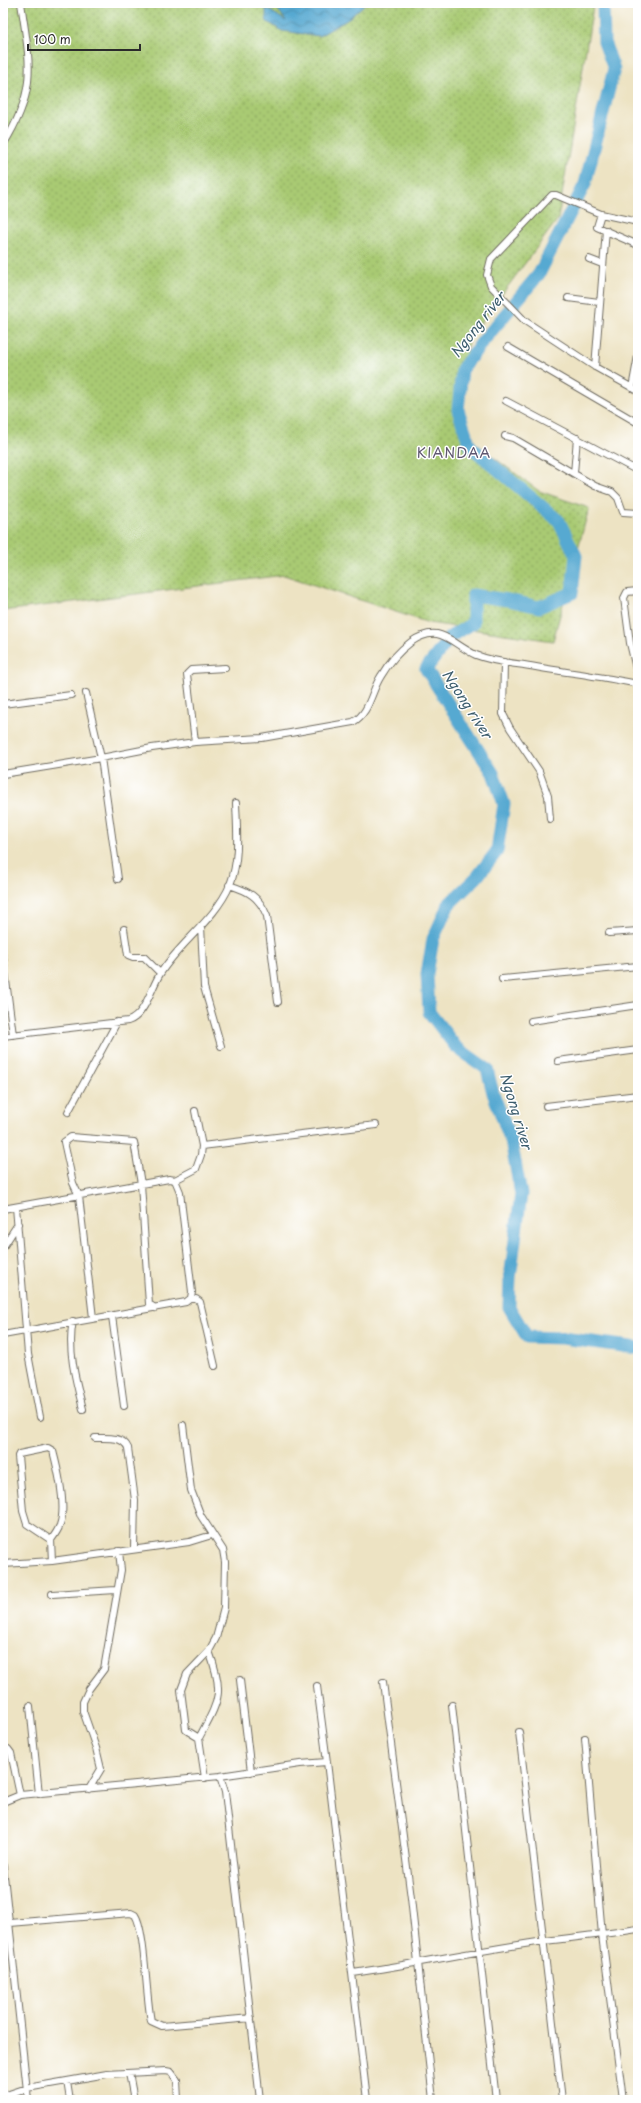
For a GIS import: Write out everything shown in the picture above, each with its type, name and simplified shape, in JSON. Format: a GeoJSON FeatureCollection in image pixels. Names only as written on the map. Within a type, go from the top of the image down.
{"type":"FeatureCollection","features":[{"type":"Feature","properties":{"kind":"street"},"geometry":{"type":"LineString","coordinates":[[3,145],[16,124],[29,82],[30,63],[21,3]]}},
{"type":"Feature","properties":{"kind":"street"},"geometry":{"type":"LineString","coordinates":[[638,222],[600,214],[556,195],[546,199],[491,260],[487,275],[494,290],[525,321],[595,366],[638,391]]}},
{"type":"Feature","properties":{"kind":"street"},"geometry":{"type":"LineString","coordinates":[[600,214],[597,227],[638,245]]}},
{"type":"Feature","properties":{"kind":"street"},"geometry":{"type":"LineString","coordinates":[[595,366],[598,302],[606,230]]}},
{"type":"Feature","properties":{"kind":"street"},"geometry":{"type":"LineString","coordinates":[[589,259],[602,264]]}},
{"type":"Feature","properties":{"kind":"street"},"geometry":{"type":"LineString","coordinates":[[568,298],[598,302]]}},
{"type":"Feature","properties":{"kind":"street"},"geometry":{"type":"LineString","coordinates":[[508,347],[638,423]]}},
{"type":"Feature","properties":{"kind":"street"},"geometry":{"type":"LineString","coordinates":[[632,388],[638,356]]}},
{"type":"Feature","properties":{"kind":"street"},"geometry":{"type":"LineString","coordinates":[[506,401],[638,471]]}},
{"type":"Feature","properties":{"kind":"street"},"geometry":{"type":"LineString","coordinates":[[505,436],[513,438],[595,486],[612,492],[618,498],[623,512],[638,513]]}},
{"type":"Feature","properties":{"kind":"street"},"geometry":{"type":"LineString","coordinates":[[574,473],[577,438]]}},
{"type":"Feature","properties":{"kind":"street"},"geometry":{"type":"LineString","coordinates":[[638,591],[627,592],[624,598],[630,643],[638,677]]}},
{"type":"Feature","properties":{"kind":"street"},"geometry":{"type":"LineString","coordinates":[[3,774],[195,742],[262,738],[353,722],[360,718],[366,709],[380,676],[394,658],[410,643],[422,635],[430,633],[440,634],[466,650],[490,660],[638,684]]}},
{"type":"Feature","properties":{"kind":"street"},"geometry":{"type":"LineString","coordinates":[[630,643],[638,640]]}},
{"type":"Feature","properties":{"kind":"street"},"geometry":{"type":"LineString","coordinates":[[504,662],[503,714],[510,728],[539,771],[548,796],[550,819]]}},
{"type":"Feature","properties":{"kind":"street"},"geometry":{"type":"LineString","coordinates":[[195,742],[187,674],[191,670],[225,668]]}},
{"type":"Feature","properties":{"kind":"street"},"geometry":{"type":"LineString","coordinates":[[86,693],[101,758],[118,879]]}},
{"type":"Feature","properties":{"kind":"street"},"geometry":{"type":"LineString","coordinates":[[3,704],[71,696]]}},
{"type":"Feature","properties":{"kind":"street"},"geometry":{"type":"LineString","coordinates":[[3,1036],[117,1022],[133,1019],[137,1016],[160,973],[202,926],[229,885],[236,861],[236,803]]}},
{"type":"Feature","properties":{"kind":"street"},"geometry":{"type":"LineString","coordinates":[[229,885],[250,892],[264,909],[267,916],[278,1002]]}},
{"type":"Feature","properties":{"kind":"street"},"geometry":{"type":"LineString","coordinates":[[202,926],[204,987],[221,1046]]}},
{"type":"Feature","properties":{"kind":"street"},"geometry":{"type":"LineString","coordinates":[[124,929],[128,955],[132,957],[144,957],[160,973]]}},
{"type":"Feature","properties":{"kind":"street"},"geometry":{"type":"LineString","coordinates":[[609,933],[638,931]]}},
{"type":"Feature","properties":{"kind":"street"},"geometry":{"type":"LineString","coordinates":[[3,957],[13,1034]]}},
{"type":"Feature","properties":{"kind":"street"},"geometry":{"type":"LineString","coordinates":[[502,980],[638,966]]}},
{"type":"Feature","properties":{"kind":"street"},"geometry":{"type":"LineString","coordinates":[[531,1021],[638,1005]]}},
{"type":"Feature","properties":{"kind":"street"},"geometry":{"type":"LineString","coordinates":[[68,1112],[117,1022]]}},
{"type":"Feature","properties":{"kind":"street"},"geometry":{"type":"LineString","coordinates":[[558,1061],[638,1050]]}},
{"type":"Feature","properties":{"kind":"street"},"geometry":{"type":"LineString","coordinates":[[546,1106],[638,1095]]}},
{"type":"Feature","properties":{"kind":"street"},"geometry":{"type":"LineString","coordinates":[[3,1209],[141,1184],[175,1180],[196,1169],[201,1155],[202,1146],[195,1111]]}},
{"type":"Feature","properties":{"kind":"street"},"geometry":{"type":"LineString","coordinates":[[202,1146],[376,1125]]}},
{"type":"Feature","properties":{"kind":"street"},"geometry":{"type":"LineString","coordinates":[[93,1318],[79,1196],[73,1183],[64,1142],[71,1137],[134,1142],[141,1184],[149,1304],[155,1308]]}},
{"type":"Feature","properties":{"kind":"street"},"geometry":{"type":"LineString","coordinates":[[175,1180],[180,1192],[189,1252],[192,1292],[190,1299]]}},
{"type":"Feature","properties":{"kind":"street"},"geometry":{"type":"LineString","coordinates":[[16,1207],[28,1354],[40,1417]]}},
{"type":"Feature","properties":{"kind":"street"},"geometry":{"type":"LineString","coordinates":[[3,1248],[18,1224]]}},
{"type":"Feature","properties":{"kind":"street"},"geometry":{"type":"LineString","coordinates":[[3,1335],[72,1321],[112,1316],[155,1308],[186,1302],[190,1299],[196,1299],[200,1302],[214,1366]]}},
{"type":"Feature","properties":{"kind":"street"},"geometry":{"type":"LineString","coordinates":[[112,1316],[124,1406]]}},
{"type":"Feature","properties":{"kind":"street"},"geometry":{"type":"LineString","coordinates":[[72,1321],[70,1333],[74,1368],[83,1410]]}},
{"type":"Feature","properties":{"kind":"street"},"geometry":{"type":"LineString","coordinates":[[183,1425],[191,1490],[201,1516],[223,1550],[225,1562],[224,1608],[216,1638],[209,1652],[187,1674],[181,1690],[186,1730],[199,1738]]}},
{"type":"Feature","properties":{"kind":"street"},"geometry":{"type":"LineString","coordinates":[[96,1438],[120,1440],[126,1444],[128,1448],[135,1500],[134,1549]]}},
{"type":"Feature","properties":{"kind":"street"},"geometry":{"type":"LineString","coordinates":[[51,1540],[27,1524],[23,1511],[18,1456],[24,1452],[48,1448],[53,1451],[55,1458],[62,1512],[60,1524],[51,1540],[52,1561]]}},
{"type":"Feature","properties":{"kind":"street"},"geometry":{"type":"LineString","coordinates":[[3,1564],[52,1561],[189,1542],[212,1534]]}},
{"type":"Feature","properties":{"kind":"street"},"geometry":{"type":"LineString","coordinates":[[89,1789],[101,1769],[96,1748],[83,1711],[83,1702],[88,1689],[104,1669],[116,1600],[116,1590],[121,1570],[119,1551]]}},
{"type":"Feature","properties":{"kind":"street"},"geometry":{"type":"LineString","coordinates":[[52,1594],[116,1590]]}},
{"type":"Feature","properties":{"kind":"street"},"geometry":{"type":"LineString","coordinates":[[205,1778],[199,1738],[217,1700],[219,1684],[209,1652]]}},
{"type":"Feature","properties":{"kind":"street"},"geometry":{"type":"LineString","coordinates":[[240,1680],[251,1772]]}},
{"type":"Feature","properties":{"kind":"street"},"geometry":{"type":"LineString","coordinates":[[383,1682],[411,1898],[433,2100]]}},
{"type":"Feature","properties":{"kind":"street"},"geometry":{"type":"LineString","coordinates":[[317,1686],[353,1973],[367,2100]]}},
{"type":"Feature","properties":{"kind":"street"},"geometry":{"type":"LineString","coordinates":[[452,1704],[481,1953],[496,2100]]}},
{"type":"Feature","properties":{"kind":"street"},"geometry":{"type":"LineString","coordinates":[[30,1706],[39,1794]]}},
{"type":"Feature","properties":{"kind":"street"},"geometry":{"type":"LineString","coordinates":[[519,1732],[562,2100]]}},
{"type":"Feature","properties":{"kind":"street"},"geometry":{"type":"LineString","coordinates":[[585,1738],[602,1935],[623,2100]]}},
{"type":"Feature","properties":{"kind":"street"},"geometry":{"type":"LineString","coordinates":[[3,1748],[8,1749],[11,1753],[20,1795]]}},
{"type":"Feature","properties":{"kind":"street"},"geometry":{"type":"LineString","coordinates":[[3,1802],[20,1795],[205,1778],[300,1764],[327,1762]]}},
{"type":"Feature","properties":{"kind":"street"},"geometry":{"type":"LineString","coordinates":[[220,1776],[225,1792],[260,2100]]}},
{"type":"Feature","properties":{"kind":"street"},"geometry":{"type":"LineString","coordinates":[[3,1866],[28,2100]]}},
{"type":"Feature","properties":{"kind":"street"},"geometry":{"type":"LineString","coordinates":[[10,1923],[131,1913],[138,1919],[141,1927],[147,2000],[151,2021],[162,2026],[250,2018]]}},
{"type":"Feature","properties":{"kind":"street"},"geometry":{"type":"LineString","coordinates":[[353,1973],[417,1964],[544,1941],[602,1935],[638,1929]]}},
{"type":"Feature","properties":{"kind":"street"},"geometry":{"type":"LineString","coordinates":[[3,2096],[27,2088],[107,2074],[171,2072],[177,2080],[178,2100]]}},
{"type":"Feature","properties":{"kind":"street"},"geometry":{"type":"LineString","coordinates":[[129,2073],[134,2100]]}},
{"type":"Feature","properties":{"kind":"street"},"geometry":{"type":"LineString","coordinates":[[67,2081],[70,2100]]}},
{"type":"Feature","properties":{"kind":"green space"},"geometry":{"type":"Polygon","coordinates":[[[3,3],[597,3],[593,7],[558,219],[468,340],[458,431],[539,491],[589,508],[553,641],[429,623],[284,575],[3,611],[3,3]]]}},
{"type":"Feature","properties":{"kind":"water"},"geometry":{"type":"Polygon","coordinates":[[[273,3],[366,3],[347,20],[319,36],[282,31],[266,21],[266,8],[286,21],[273,3]]]}},
{"type":"Feature","properties":{"kind":"waterway","name":"Ngong river"},"geometry":{"type":"LineString","coordinates":[[603,3],[604,42],[614,69],[585,184],[539,274],[483,341],[462,369],[458,410],[470,446],[559,521],[576,556],[572,593],[539,607],[508,600],[473,595],[473,623],[450,637],[426,669],[493,773],[504,804],[497,851],[477,877],[449,904],[433,939],[427,974],[429,1012],[456,1047],[487,1069],[493,1093],[511,1141],[521,1194],[510,1278],[509,1307],[527,1337],[562,1338],[638,1348]]}},
{"type":"Feature","properties":{"kind":"district","name":"KIANDAA"},"geometry":{"type":"Point","coordinates":[454,453]}}]}
